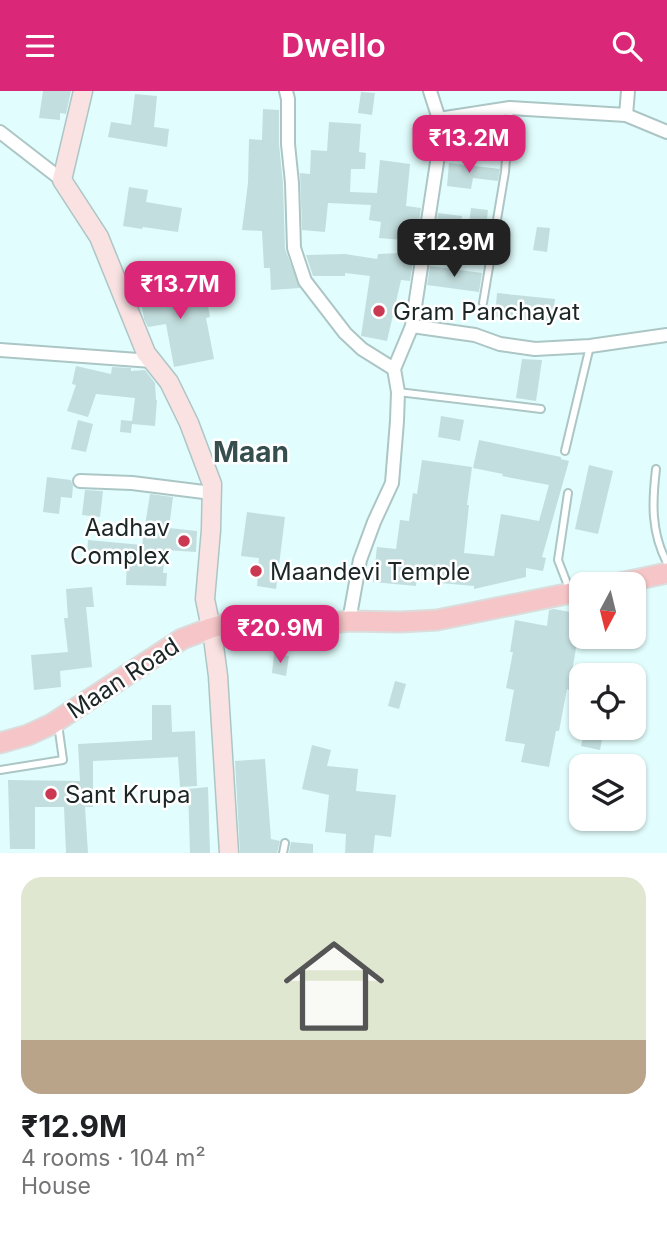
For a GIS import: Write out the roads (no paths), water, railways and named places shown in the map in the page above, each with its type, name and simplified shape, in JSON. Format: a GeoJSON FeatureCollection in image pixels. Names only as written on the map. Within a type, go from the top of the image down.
{"type":"FeatureCollection","features":[{"type":"Feature","properties":{"kind":"main road"},"geometry":{"type":"LineString","coordinates":[[646,578],[667,573]]}},
{"type":"Feature","properties":{"kind":"main road","name":"Maan Road"},"geometry":{"type":"LineString","coordinates":[[0,743],[28,735],[58,720],[182,639],[226,624],[437,620],[569,593]]}},
{"type":"Feature","properties":{"kind":"street"},"geometry":{"type":"LineString","coordinates":[[62,180],[83,91]]}},
{"type":"Feature","properties":{"kind":"street"},"geometry":{"type":"LineString","coordinates":[[286,91],[294,248],[305,281],[345,333],[362,349],[394,369]]}},
{"type":"Feature","properties":{"kind":"street"},"geometry":{"type":"LineString","coordinates":[[349,621],[360,560],[392,483],[398,391],[394,369],[412,326],[441,136],[430,91]]}},
{"type":"Feature","properties":{"kind":"street"},"geometry":{"type":"LineString","coordinates":[[626,115],[628,91]]}},
{"type":"Feature","properties":{"kind":"street"},"geometry":{"type":"LineString","coordinates":[[439,119],[510,108],[626,115],[667,132]]}},
{"type":"Feature","properties":{"kind":"street"},"geometry":{"type":"LineString","coordinates":[[0,132],[62,180],[99,237],[146,353],[169,383],[189,423],[212,484],[205,599],[218,676],[229,853]]}},
{"type":"Feature","properties":{"kind":"street"},"geometry":{"type":"LineString","coordinates":[[412,326],[475,335],[500,344],[535,349],[590,346],[667,335]]}},
{"type":"Feature","properties":{"kind":"street"},"geometry":{"type":"LineString","coordinates":[[0,350],[152,361]]}},
{"type":"Feature","properties":{"kind":"street"},"geometry":{"type":"LineString","coordinates":[[80,481],[132,483],[212,493]]}},
{"type":"Feature","properties":{"kind":"lane"},"geometry":{"type":"LineString","coordinates":[[483,303],[505,172],[510,108]]}},
{"type":"Feature","properties":{"kind":"lane"},"geometry":{"type":"LineString","coordinates":[[565,451],[590,346]]}},
{"type":"Feature","properties":{"kind":"lane"},"geometry":{"type":"LineString","coordinates":[[398,391],[541,409]]}},
{"type":"Feature","properties":{"kind":"lane"},"geometry":{"type":"LineString","coordinates":[[656,469],[652,501],[658,545],[667,563]]}},
{"type":"Feature","properties":{"kind":"lane"},"geometry":{"type":"LineString","coordinates":[[568,493],[558,560],[569,580]]}},
{"type":"Feature","properties":{"kind":"lane"},"geometry":{"type":"LineString","coordinates":[[0,770],[63,760],[58,720]]}},
{"type":"Feature","properties":{"kind":"lane"},"geometry":{"type":"LineString","coordinates":[[283,853],[285,843]]}},
{"type":"Feature","properties":{"kind":"place","name":"Gram Panchayat"},"geometry":{"type":"Point","coordinates":[379,311]}},
{"type":"Feature","properties":{"kind":"place","name":"Aadhav Complex"},"geometry":{"type":"Point","coordinates":[184,541]}},
{"type":"Feature","properties":{"kind":"place","name":"Maandevi Temple"},"geometry":{"type":"Point","coordinates":[256,571]}},
{"type":"Feature","properties":{"kind":"place","name":"Sant Krupa"},"geometry":{"type":"Point","coordinates":[51,794]}},
{"type":"Feature","properties":{"kind":"district","name":"Maan"},"geometry":{"type":"Point","coordinates":[251,452]}}]}
